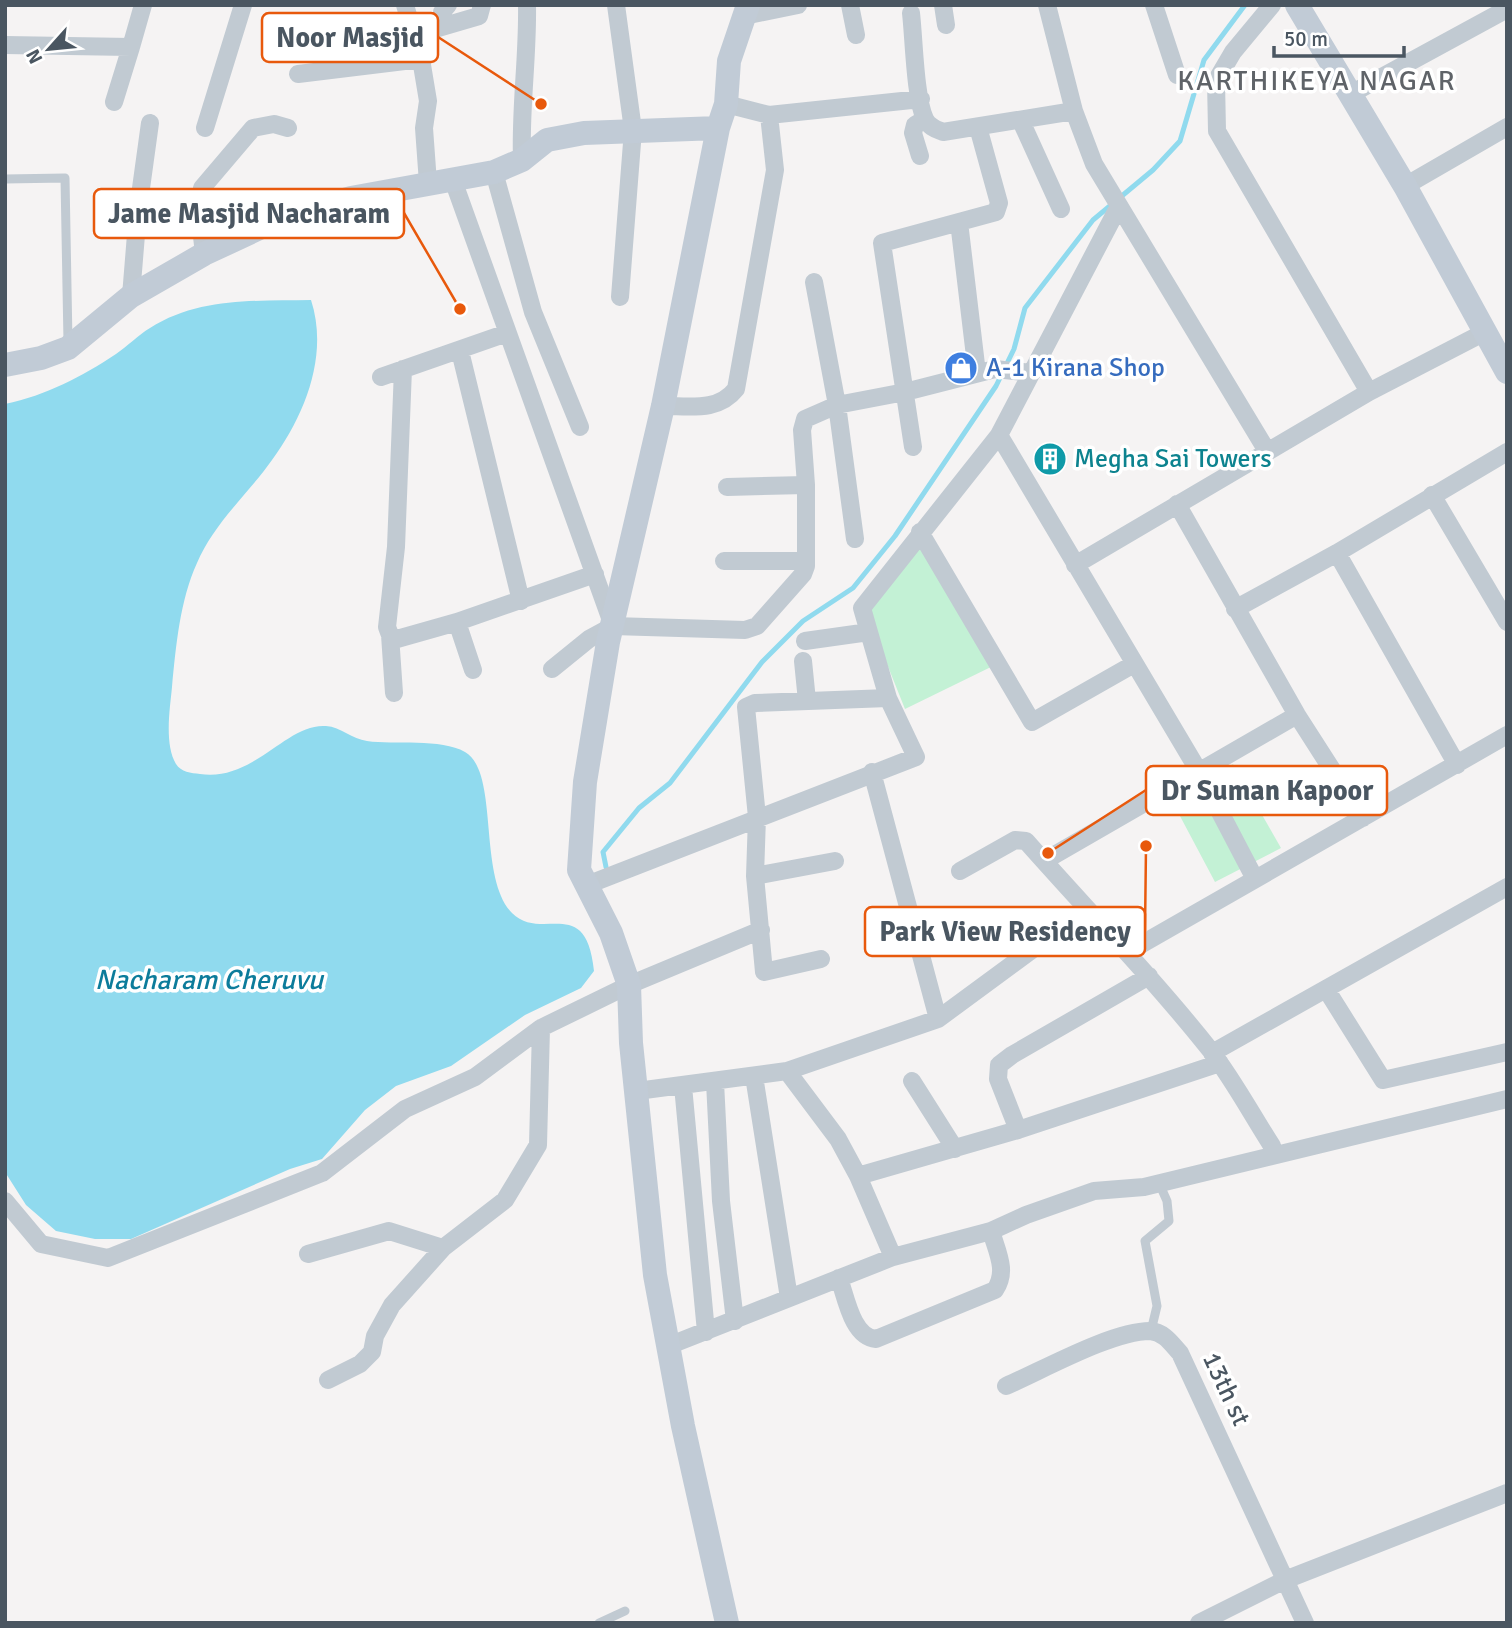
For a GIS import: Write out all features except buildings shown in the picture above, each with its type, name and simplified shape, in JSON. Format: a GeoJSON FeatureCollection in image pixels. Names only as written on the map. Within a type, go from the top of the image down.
{"type":"FeatureCollection","features":[{"type":"Feature","properties":{"kind":"street"},"geometry":{"type":"LineString","coordinates":[[114,102],[143,5]]}},
{"type":"Feature","properties":{"kind":"street"},"geometry":{"type":"LineString","coordinates":[[205,128],[243,5]]}},
{"type":"Feature","properties":{"kind":"street"},"geometry":{"type":"LineString","coordinates":[[405,5],[421,59],[428,101],[424,128],[428,183]]}},
{"type":"Feature","properties":{"kind":"street"},"geometry":{"type":"LineString","coordinates":[[414,35],[468,21],[479,16],[482,5]]}},
{"type":"Feature","properties":{"kind":"street"},"geometry":{"type":"LineString","coordinates":[[522,160],[520,108],[528,57],[527,5]]}},
{"type":"Feature","properties":{"kind":"street"},"geometry":{"type":"LineString","coordinates":[[616,5],[633,130],[620,297]]}},
{"type":"Feature","properties":{"kind":"street"},"geometry":{"type":"LineString","coordinates":[[727,1623],[655,1275],[629,985],[611,933],[579,870],[585,782],[612,626],[663,406],[718,128],[726,104],[729,61],[746,11],[798,5]]}},
{"type":"Feature","properties":{"kind":"street"},"geometry":{"type":"LineString","coordinates":[[850,5],[856,35]]}},
{"type":"Feature","properties":{"kind":"street"},"geometry":{"type":"LineString","coordinates":[[943,5],[946,25]]}},
{"type":"Feature","properties":{"kind":"street"},"geometry":{"type":"LineString","coordinates":[[1047,5],[1074,111],[1094,164],[1267,451]]}},
{"type":"Feature","properties":{"kind":"street"},"geometry":{"type":"LineString","coordinates":[[1154,5],[1177,75]]}},
{"type":"Feature","properties":{"kind":"street"},"geometry":{"type":"LineString","coordinates":[[1272,5],[1233,51],[1216,81],[1217,131],[1369,392]]}},
{"type":"Feature","properties":{"kind":"street"},"geometry":{"type":"LineString","coordinates":[[1297,5],[1405,186],[1506,370]]}},
{"type":"Feature","properties":{"kind":"street"},"geometry":{"type":"LineString","coordinates":[[1349,95],[1507,9]]}},
{"type":"Feature","properties":{"kind":"street"},"geometry":{"type":"LineString","coordinates":[[911,13],[921,99],[925,119],[930,126],[943,132],[1074,111]]}},
{"type":"Feature","properties":{"kind":"street"},"geometry":{"type":"LineString","coordinates":[[5,45],[131,47]]}},
{"type":"Feature","properties":{"kind":"street"},"geometry":{"type":"LineString","coordinates":[[298,74],[421,59]]}},
{"type":"Feature","properties":{"kind":"street"},"geometry":{"type":"LineString","coordinates":[[726,104],[769,114],[921,99]]}},
{"type":"Feature","properties":{"kind":"street"},"geometry":{"type":"LineString","coordinates":[[663,406],[717,406],[728,401],[736,389],[775,170],[769,114]]}},
{"type":"Feature","properties":{"kind":"street"},"geometry":{"type":"LineString","coordinates":[[920,156],[914,133],[915,125],[925,119]]}},
{"type":"Feature","properties":{"kind":"street"},"geometry":{"type":"LineString","coordinates":[[1021,121],[1061,209]]}},
{"type":"Feature","properties":{"kind":"street"},"geometry":{"type":"LineString","coordinates":[[131,296],[138,209],[150,122]]}},
{"type":"Feature","properties":{"kind":"street"},"geometry":{"type":"LineString","coordinates":[[205,254],[199,210],[202,188],[253,128],[274,124],[288,128]]}},
{"type":"Feature","properties":{"kind":"street"},"geometry":{"type":"LineString","coordinates":[[913,447],[882,243],[996,212],[999,208],[978,127]]}},
{"type":"Feature","properties":{"kind":"street"},"geometry":{"type":"LineString","coordinates":[[1405,186],[1507,127]]}},
{"type":"Feature","properties":{"kind":"street"},"geometry":{"type":"LineString","coordinates":[[5,365],[41,358],[68,348],[131,296],[205,254],[266,225],[312,209],[428,183],[494,172],[522,160],[547,140],[584,133],[718,128]]}},
{"type":"Feature","properties":{"kind":"street"},"geometry":{"type":"LineString","coordinates":[[494,172],[533,312],[580,427]]}},
{"type":"Feature","properties":{"kind":"street"},"geometry":{"type":"LineString","coordinates":[[453,180],[612,626]]}},
{"type":"Feature","properties":{"kind":"street"},"geometry":{"type":"LineString","coordinates":[[587,885],[916,757],[888,698],[862,608],[999,435],[1119,206]]}},
{"type":"Feature","properties":{"kind":"street"},"geometry":{"type":"LineString","coordinates":[[959,222],[995,371]]}},
{"type":"Feature","properties":{"kind":"street"},"geometry":{"type":"LineString","coordinates":[[814,282],[837,405],[855,539]]}},
{"type":"Feature","properties":{"kind":"street"},"geometry":{"type":"LineString","coordinates":[[1075,565],[1369,392],[1486,332]]}},
{"type":"Feature","properties":{"kind":"street"},"geometry":{"type":"LineString","coordinates":[[381,377],[507,333]]}},
{"type":"Feature","properties":{"kind":"street"},"geometry":{"type":"LineString","coordinates":[[460,351],[521,601]]}},
{"type":"Feature","properties":{"kind":"street"},"geometry":{"type":"LineString","coordinates":[[394,693],[387,626],[396,547],[402,369]]}},
{"type":"Feature","properties":{"kind":"street"},"geometry":{"type":"LineString","coordinates":[[552,669],[589,639],[612,626],[745,630],[757,626],[803,574],[806,561],[806,485],[802,430],[805,419],[837,405],[995,371],[1032,373]]}},
{"type":"Feature","properties":{"kind":"street"},"geometry":{"type":"LineString","coordinates":[[999,435],[1198,770],[1255,879]]}},
{"type":"Feature","properties":{"kind":"street"},"geometry":{"type":"LineString","coordinates":[[1235,608],[1337,553],[1507,452]]}},
{"type":"Feature","properties":{"kind":"street"},"geometry":{"type":"LineString","coordinates":[[727,487],[806,485]]}},
{"type":"Feature","properties":{"kind":"street"},"geometry":{"type":"LineString","coordinates":[[1432,495],[1507,622]]}},
{"type":"Feature","properties":{"kind":"street"},"geometry":{"type":"LineString","coordinates":[[1177,504],[1297,715],[1363,818]]}},
{"type":"Feature","properties":{"kind":"street"},"geometry":{"type":"LineString","coordinates":[[920,532],[1032,722],[1134,664]]}},
{"type":"Feature","properties":{"kind":"street"},"geometry":{"type":"LineString","coordinates":[[1337,553],[1457,765]]}},
{"type":"Feature","properties":{"kind":"street"},"geometry":{"type":"LineString","coordinates":[[724,561],[806,561]]}},
{"type":"Feature","properties":{"kind":"street"},"geometry":{"type":"LineString","coordinates":[[390,635],[397,639],[416,636],[595,575]]}},
{"type":"Feature","properties":{"kind":"street"},"geometry":{"type":"LineString","coordinates":[[457,622],[473,670]]}},
{"type":"Feature","properties":{"kind":"street"},"geometry":{"type":"LineString","coordinates":[[805,641],[869,632]]}},
{"type":"Feature","properties":{"kind":"street"},"geometry":{"type":"LineString","coordinates":[[803,661],[807,701]]}},
{"type":"Feature","properties":{"kind":"street"},"geometry":{"type":"LineString","coordinates":[[821,959],[764,972],[755,876],[757,817],[746,707],[750,703],[888,698]]}},
{"type":"Feature","properties":{"kind":"street"},"geometry":{"type":"LineString","coordinates":[[1044,861],[1297,715]]}},
{"type":"Feature","properties":{"kind":"street"},"geometry":{"type":"LineString","coordinates":[[1128,952],[1507,735]]}},
{"type":"Feature","properties":{"kind":"street"},"geometry":{"type":"LineString","coordinates":[[872,772],[938,1019]]}},
{"type":"Feature","properties":{"kind":"street"},"geometry":{"type":"LineString","coordinates":[[960,871],[1015,840],[1026,841],[1086,910],[1128,952],[1216,1058],[1272,1146]]}},
{"type":"Feature","properties":{"kind":"street"},"geometry":{"type":"LineString","coordinates":[[755,876],[835,860]]}},
{"type":"Feature","properties":{"kind":"street"},"geometry":{"type":"LineString","coordinates":[[858,1176],[1018,1130],[1216,1058],[1326,989],[1507,887]]}},
{"type":"Feature","properties":{"kind":"street"},"geometry":{"type":"LineString","coordinates":[[637,1091],[787,1070],[938,1019],[1086,910]]}},
{"type":"Feature","properties":{"kind":"street"},"geometry":{"type":"LineString","coordinates":[[5,1201],[41,1244],[108,1258],[322,1173],[405,1109],[475,1077],[541,1028],[629,985],[761,930]]}},
{"type":"Feature","properties":{"kind":"street"},"geometry":{"type":"LineString","coordinates":[[1018,1130],[999,1079],[999,1065],[1149,976]]}},
{"type":"Feature","properties":{"kind":"street"},"geometry":{"type":"LineString","coordinates":[[1326,989],[1383,1080],[1507,1052]]}},
{"type":"Feature","properties":{"kind":"street"},"geometry":{"type":"LineString","coordinates":[[328,1380],[360,1364],[372,1352],[375,1336],[392,1305],[443,1248],[505,1200],[538,1145],[541,1028]]}},
{"type":"Feature","properties":{"kind":"street"},"geometry":{"type":"LineString","coordinates":[[787,1070],[838,1139],[858,1176],[893,1257]]}},
{"type":"Feature","properties":{"kind":"street"},"geometry":{"type":"LineString","coordinates":[[754,1076],[789,1298]]}},
{"type":"Feature","properties":{"kind":"street"},"geometry":{"type":"LineString","coordinates":[[912,1081],[955,1149]]}},
{"type":"Feature","properties":{"kind":"street"},"geometry":{"type":"LineString","coordinates":[[715,1082],[721,1201],[735,1321]]}},
{"type":"Feature","properties":{"kind":"street"},"geometry":{"type":"LineString","coordinates":[[683,1086],[706,1332]]}},
{"type":"Feature","properties":{"kind":"street"},"geometry":{"type":"LineString","coordinates":[[668,1346],[893,1257],[991,1231],[1026,1215],[1094,1191],[1158,1184],[1507,1099]]}},
{"type":"Feature","properties":{"kind":"street"},"geometry":{"type":"LineString","coordinates":[[308,1254],[389,1231],[443,1248]]}},
{"type":"Feature","properties":{"kind":"street"},"geometry":{"type":"LineString","coordinates":[[839,1278],[859,1331],[868,1339],[876,1339],[995,1290],[1002,1280],[1002,1265],[991,1231]]}},
{"type":"Feature","properties":{"kind":"street"},"geometry":{"type":"LineString","coordinates":[[1006,1386],[1120,1336],[1151,1331]]}},
{"type":"Feature","properties":{"kind":"street","name":"13th st"},"geometry":{"type":"LineString","coordinates":[[1151,1331],[1164,1335],[1180,1353],[1305,1623]]}},
{"type":"Feature","properties":{"kind":"street"},"geometry":{"type":"LineString","coordinates":[[1199,1623],[1285,1580],[1507,1493]]}},
{"type":"Feature","properties":{"kind":"lane"},"geometry":{"type":"LineString","coordinates":[[5,179],[65,178],[68,348]]}},
{"type":"Feature","properties":{"kind":"lane"},"geometry":{"type":"LineString","coordinates":[[1151,1331],[1157,1306],[1145,1241],[1169,1221],[1167,1201],[1158,1184]]}},
{"type":"Feature","properties":{"kind":"lane"},"geometry":{"type":"LineString","coordinates":[[598,1623],[625,1611]]}},
{"type":"Feature","properties":{"kind":"green space"},"geometry":{"type":"Polygon","coordinates":[[[922,542],[995,665],[905,709],[865,609],[922,542]]]}},
{"type":"Feature","properties":{"kind":"green space"},"geometry":{"type":"Polygon","coordinates":[[[1233,764],[1281,848],[1215,882],[1172,801],[1233,764]]]}},
{"type":"Feature","properties":{"kind":"water","name":"Nacharam Cheruvu"},"geometry":{"type":"Polygon","coordinates":[[[311,300],[317,342],[311,384],[304,404],[295,424],[263,473],[204,548],[186,592],[177,640],[170,705],[169,736],[172,756],[178,767],[186,772],[219,774],[253,762],[297,733],[326,726],[367,741],[431,743],[465,752],[476,763],[482,781],[491,852],[501,897],[512,913],[524,921],[572,926],[582,933],[589,947],[594,971],[581,988],[525,1015],[451,1066],[396,1086],[365,1110],[322,1159],[290,1169],[131,1239],[95,1239],[56,1231],[26,1205],[5,1172],[5,404],[35,396],[77,378],[116,354],[150,328],[188,311],[249,301],[311,300]]]}},
{"type":"Feature","properties":{"kind":"waterway"},"geometry":{"type":"LineString","coordinates":[[606,867],[603,852],[639,808],[670,783],[762,662],[803,621],[853,588],[895,536],[996,386],[1014,349],[1025,308],[1093,220],[1153,170],[1180,141],[1204,60],[1245,5]]}},
{"type":"Feature","properties":{"kind":"place","name":"Noor Masjid"},"geometry":{"type":"Point","coordinates":[541,104]}},
{"type":"Feature","properties":{"kind":"place","name":"Jame Masjid Nacharam"},"geometry":{"type":"Point","coordinates":[460,309]}},
{"type":"Feature","properties":{"kind":"place","name":"A-1 Kirana Shop"},"geometry":{"type":"Point","coordinates":[961,368]}},
{"type":"Feature","properties":{"kind":"place","name":"Megha Sai Towers"},"geometry":{"type":"Point","coordinates":[1050,459]}},
{"type":"Feature","properties":{"kind":"place","name":"Park View Residency"},"geometry":{"type":"Point","coordinates":[1146,846]}},
{"type":"Feature","properties":{"kind":"place","name":"Dr Suman Kapoor"},"geometry":{"type":"Point","coordinates":[1048,853]}},
{"type":"Feature","properties":{"kind":"district","name":"KARTHIKEYA NAGAR"},"geometry":{"type":"Point","coordinates":[1317,81]}}]}
